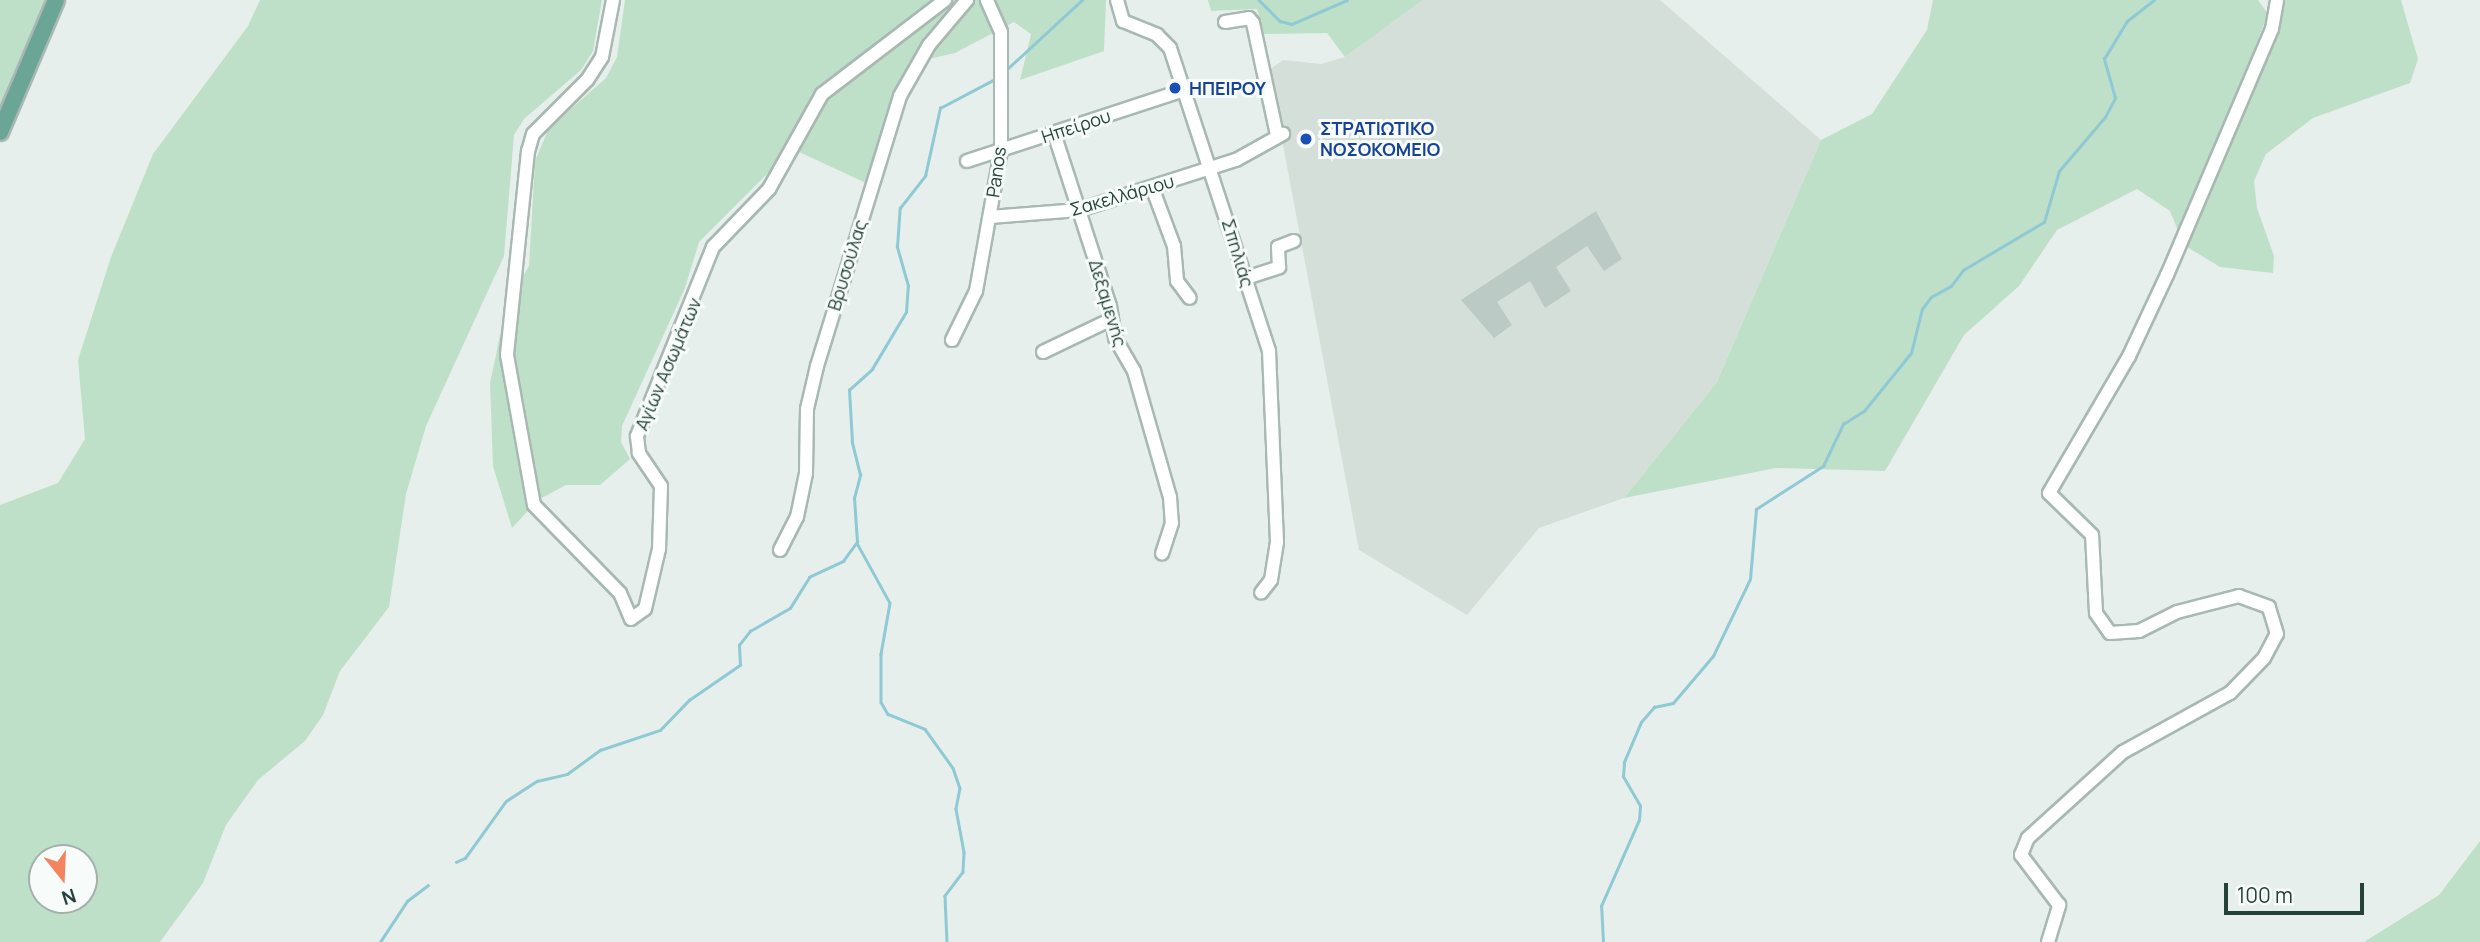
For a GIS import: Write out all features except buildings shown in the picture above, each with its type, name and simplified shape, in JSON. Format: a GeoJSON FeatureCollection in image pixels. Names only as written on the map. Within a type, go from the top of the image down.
{"type":"FeatureCollection","features":[{"type":"Feature","properties":{"kind":"main road"},"geometry":{"type":"LineString","coordinates":[[0,132],[56,0]]}},
{"type":"Feature","properties":{"kind":"street","name":"Αγίων Ασωμάτων"},"geometry":{"type":"LineString","coordinates":[[613,0],[602,57],[587,80],[533,134],[507,355],[534,505],[620,593],[628,617],[638,617],[656,578],[661,494],[657,478],[639,453],[637,436],[713,247],[769,189],[822,94],[945,0]]}},
{"type":"Feature","properties":{"kind":"street","name":"Βρυσούλας"},"geometry":{"type":"LineString","coordinates":[[780,550],[797,517],[806,473],[807,409],[817,366],[900,96],[929,45],[967,0]]}},
{"type":"Feature","properties":{"kind":"street","name":"Panos"},"geometry":{"type":"LineString","coordinates":[[952,340],[976,291],[1001,150],[1001,32],[987,0]]}},
{"type":"Feature","properties":{"kind":"street","name":"Σπηλιάς"},"geometry":{"type":"LineString","coordinates":[[1117,0],[1123,21],[1165,41],[1210,167],[1272,366],[1278,542],[1271,580],[1261,593]]}},
{"type":"Feature","properties":{"kind":"street"},"geometry":{"type":"LineString","coordinates":[[2048,942],[2059,905],[2021,855],[2028,838],[2123,752],[2230,693],[2264,658],[2277,634],[2269,607],[2248,596],[2177,612],[2138,631],[2110,634],[2096,612],[2092,535],[2049,493],[2129,356],[2167,275],[2272,29],[2277,2]]}},
{"type":"Feature","properties":{"kind":"street","name":"Σακελλάριου"},"geometry":{"type":"LineString","coordinates":[[990,217],[1079,210],[1245,156],[1280,134],[1253,23],[1249,18],[1225,22]]}},
{"type":"Feature","properties":{"kind":"street","name":"Ηπείρου"},"geometry":{"type":"LineString","coordinates":[[967,162],[1184,90]]}},
{"type":"Feature","properties":{"kind":"street","name":"Δεξαμενής"},"geometry":{"type":"LineString","coordinates":[[1054,132],[1112,319],[1115,338],[1138,382],[1143,419],[1170,498],[1172,523],[1162,553]]}},
{"type":"Feature","properties":{"kind":"street"},"geometry":{"type":"LineString","coordinates":[[1152,187],[1174,246],[1177,281],[1190,298]]}},
{"type":"Feature","properties":{"kind":"street"},"geometry":{"type":"LineString","coordinates":[[1246,278],[1279,267],[1279,247],[1294,241]]}},
{"type":"Feature","properties":{"kind":"street"},"geometry":{"type":"LineString","coordinates":[[1043,352],[1112,319]]}},
{"type":"Feature","properties":{"kind":"shaded area"},"geometry":{"type":"Polygon","coordinates":[[[1423,0],[1660,0],[1821,140],[1717,382],[1624,498],[1539,528],[1467,615],[1359,550],[1269,70],[1283,60],[1321,64],[1345,57],[1423,0]]]}},
{"type":"Feature","properties":{"kind":"green space"},"geometry":{"type":"Polygon","coordinates":[[[0,0],[46,0],[0,108],[0,0]]]}},
{"type":"Feature","properties":{"kind":"green space"},"geometry":{"type":"Polygon","coordinates":[[[260,0],[602,0],[593,51],[581,70],[524,119],[514,135],[504,256],[426,426],[406,494],[389,607],[340,671],[323,715],[305,741],[258,780],[226,825],[203,883],[160,942],[0,942],[0,505],[58,483],[85,439],[78,360],[111,257],[153,154],[248,26],[260,0]]]}},
{"type":"Feature","properties":{"kind":"green space"},"geometry":{"type":"Polygon","coordinates":[[[625,0],[1106,0],[1104,51],[1020,80],[1031,34],[1014,22],[955,53],[911,63],[894,97],[866,183],[797,151],[824,101],[857,75],[849,64],[817,93],[776,165],[699,242],[685,288],[622,426],[621,442],[630,459],[600,485],[566,485],[538,500],[512,528],[493,466],[490,383],[507,303],[529,266],[535,161],[549,128],[606,78],[617,57],[625,0]]]}},
{"type":"Feature","properties":{"kind":"green space"},"geometry":{"type":"Polygon","coordinates":[[[1208,0],[1423,0],[1345,57],[1327,33],[1264,34],[1257,9],[1211,11],[1208,0]]]}},
{"type":"Feature","properties":{"kind":"green space"},"geometry":{"type":"Polygon","coordinates":[[[1933,0],[2258,0],[2268,14],[2255,47],[2267,54],[2284,0],[2401,0],[2418,59],[2410,83],[2313,118],[2266,154],[2254,181],[2257,208],[2274,256],[2273,273],[2220,267],[2184,245],[2170,211],[2137,189],[2057,230],[2019,286],[1964,335],[1885,471],[1776,468],[1624,498],[1717,382],[1821,140],[1872,114],[1927,30],[1933,0]]]}},
{"type":"Feature","properties":{"kind":"green space"},"geometry":{"type":"Polygon","coordinates":[[[2480,841],[2480,942],[2364,942],[2439,895],[2480,841]]]}},
{"type":"Feature","properties":{"kind":"waterway"},"geometry":{"type":"LineString","coordinates":[[1005,71],[1082,0]]}},
{"type":"Feature","properties":{"kind":"waterway"},"geometry":{"type":"LineString","coordinates":[[1259,0],[1280,21],[1292,24],[1347,0]]}},
{"type":"Feature","properties":{"kind":"waterway"},"geometry":{"type":"LineString","coordinates":[[1603,942],[1601,906],[1639,820],[1640,806],[1623,777],[1624,762],[1641,722],[1654,707],[1673,703],[1713,656],[1750,579],[1756,509],[1823,466],[1843,424],[1864,411],[1911,353],[1922,309],[1931,297],[1951,286],[1963,270],[2044,222],[2059,171],[2105,117],[2115,98],[2104,59],[2127,21],[2154,0]]}},
{"type":"Feature","properties":{"kind":"waterway"},"geometry":{"type":"LineString","coordinates":[[456,862],[465,858],[506,801],[537,781],[567,774],[600,750],[660,730],[689,700],[740,665],[739,645],[750,631],[790,608],[809,577],[843,561],[857,542],[854,498],[860,475],[852,442],[849,390],[872,369],[906,312],[908,286],[897,247],[900,208],[925,176],[940,108],[997,78]]}},
{"type":"Feature","properties":{"kind":"waterway"},"geometry":{"type":"LineString","coordinates":[[857,543],[890,603],[881,654],[881,702],[888,714],[925,729],[953,768],[960,788],[956,809],[964,852],[963,872],[945,896],[947,942]]}},
{"type":"Feature","properties":{"kind":"waterway"},"geometry":{"type":"LineString","coordinates":[[380,942],[407,901],[428,885]]}},
{"type":"Feature","properties":{"kind":"place","name":"ΗΠΕΙΡΟΥ"},"geometry":{"type":"Point","coordinates":[1175,88]}},
{"type":"Feature","properties":{"kind":"place","name":"ΣΤΡΑΤΙΩΤΙΚΟ ΝΟΣΟΚΟΜΕΙΟ"},"geometry":{"type":"Point","coordinates":[1306,139]}}]}
